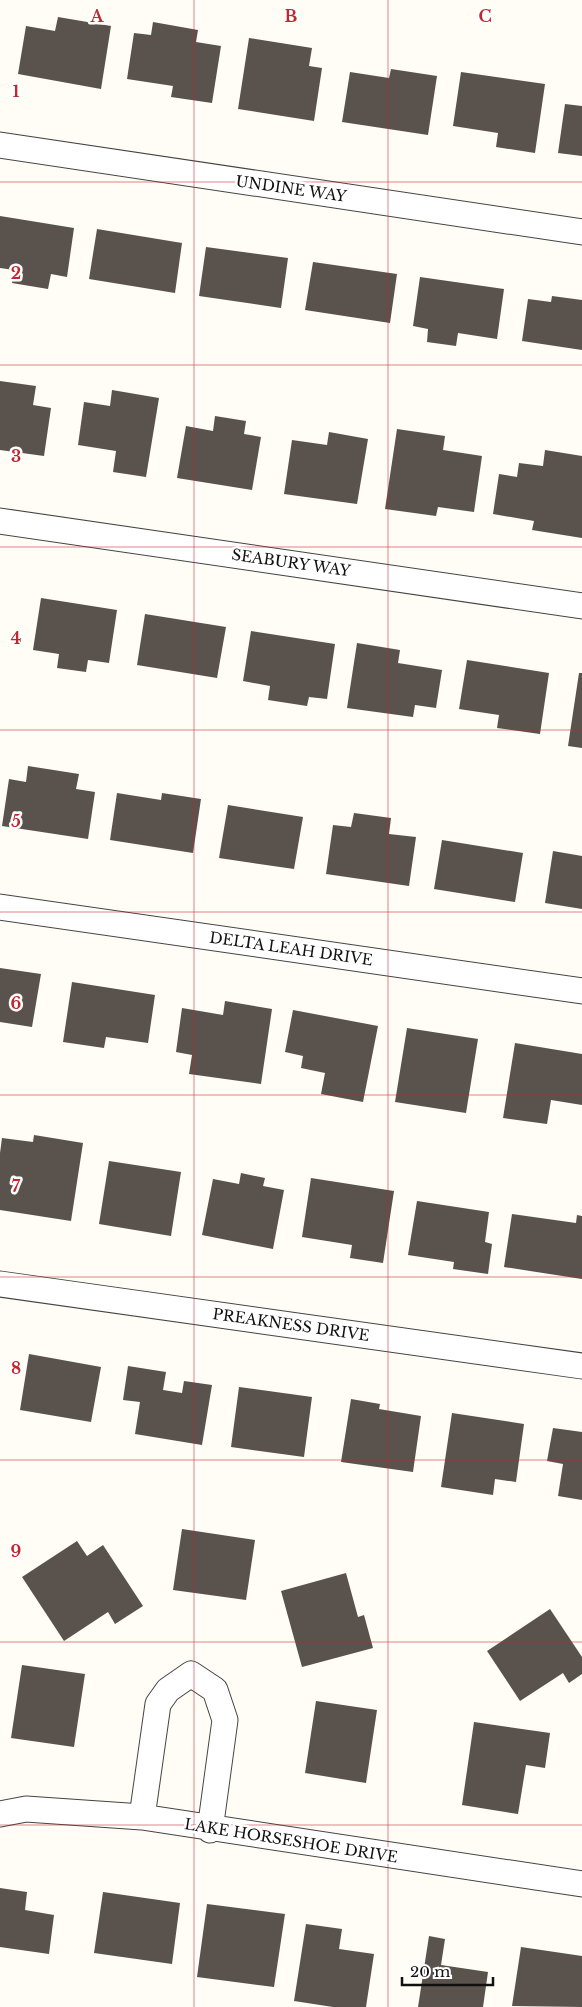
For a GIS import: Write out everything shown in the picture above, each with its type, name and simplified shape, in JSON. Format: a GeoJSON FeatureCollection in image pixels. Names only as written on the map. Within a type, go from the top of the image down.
{"type":"FeatureCollection","features":[{"type":"Feature","properties":{"kind":"street","name":"UNDINE WAY"},"geometry":{"type":"LineString","coordinates":[[0,146],[582,232]]}},
{"type":"Feature","properties":{"kind":"street","name":"SEABURY WAY"},"geometry":{"type":"LineString","coordinates":[[0,521],[582,606]]}},
{"type":"Feature","properties":{"kind":"street","name":"DELTA LEAH DRIVE"},"geometry":{"type":"LineString","coordinates":[[0,907],[582,991]]}},
{"type":"Feature","properties":{"kind":"street","name":"PREAKNESS DRIVE"},"geometry":{"type":"LineString","coordinates":[[0,1284],[582,1366]]}},
{"type":"Feature","properties":{"kind":"street"},"geometry":{"type":"LineString","coordinates":[[142,1817],[158,1704],[168,1690],[191,1674],[215,1690],[226,1720],[210,1830]]}},
{"type":"Feature","properties":{"kind":"street","name":"LAKE HORSESHOE DRIVE"},"geometry":{"type":"LineString","coordinates":[[0,1814],[26,1809],[142,1817],[210,1830],[582,1884]]}},
{"type":"Feature","properties":{"kind":"building"},"geometry":{"type":"Polygon","coordinates":[[[58,17],[111,26],[101,89],[18,74],[26,26],[55,31],[58,17]]]}},
{"type":"Feature","properties":{"kind":"building"},"geometry":{"type":"Polygon","coordinates":[[[153,22],[198,30],[196,42],[221,46],[212,103],[171,97],[173,86],[127,79],[134,33],[151,35],[153,22]]]}},
{"type":"Feature","properties":{"kind":"building"},"geometry":{"type":"Polygon","coordinates":[[[249,38],[312,48],[309,66],[322,68],[314,121],[238,109],[249,38]]]}},
{"type":"Feature","properties":{"kind":"building"},"geometry":{"type":"Polygon","coordinates":[[[391,69],[437,76],[428,135],[342,122],[350,72],[389,78],[391,69]]]}},
{"type":"Feature","properties":{"kind":"building"},"geometry":{"type":"Polygon","coordinates":[[[461,72],[545,84],[535,153],[496,147],[498,133],[453,126],[461,72]]]}},
{"type":"Feature","properties":{"kind":"building"},"geometry":{"type":"Polygon","coordinates":[[[565,104],[582,106],[582,156],[558,153],[565,104]]]}},
{"type":"Feature","properties":{"kind":"building"},"geometry":{"type":"Polygon","coordinates":[[[0,216],[74,228],[67,277],[51,274],[48,289],[12,283],[14,270],[0,268],[0,216]]]}},
{"type":"Feature","properties":{"kind":"building"},"geometry":{"type":"Polygon","coordinates":[[[97,229],[182,243],[175,293],[89,279],[97,229]]]}},
{"type":"Feature","properties":{"kind":"building"},"geometry":{"type":"Polygon","coordinates":[[[206,247],[288,258],[281,308],[199,296],[206,247]]]}},
{"type":"Feature","properties":{"kind":"building"},"geometry":{"type":"Polygon","coordinates":[[[313,262],[397,274],[390,323],[305,310],[313,262]]]}},
{"type":"Feature","properties":{"kind":"building"},"geometry":{"type":"Polygon","coordinates":[[[420,277],[504,289],[497,339],[458,333],[456,346],[427,342],[428,329],[413,326],[420,277]]]}},
{"type":"Feature","properties":{"kind":"building"},"geometry":{"type":"Polygon","coordinates":[[[552,296],[582,300],[582,350],[522,341],[528,299],[551,302],[552,296]]]}},
{"type":"Feature","properties":{"kind":"building"},"geometry":{"type":"Polygon","coordinates":[[[0,381],[36,386],[33,405],[51,408],[44,456],[0,450],[0,381]]]}},
{"type":"Feature","properties":{"kind":"building"},"geometry":{"type":"Polygon","coordinates":[[[112,390],[159,398],[146,477],[113,472],[116,451],[78,445],[84,402],[110,406],[112,390]]]}},
{"type":"Feature","properties":{"kind":"building"},"geometry":{"type":"Polygon","coordinates":[[[215,416],[246,421],[244,434],[261,437],[252,490],[177,478],[186,426],[213,431],[215,416]]]}},
{"type":"Feature","properties":{"kind":"building"},"geometry":{"type":"Polygon","coordinates":[[[397,429],[445,436],[443,450],[482,456],[474,512],[438,507],[436,516],[385,509],[397,429]]]}},
{"type":"Feature","properties":{"kind":"building"},"geometry":{"type":"Polygon","coordinates":[[[329,432],[368,439],[357,504],[284,494],[292,440],[327,445],[329,432]]]}},
{"type":"Feature","properties":{"kind":"building"},"geometry":{"type":"Polygon","coordinates":[[[545,450],[582,456],[582,538],[532,530],[534,521],[493,514],[499,474],[517,477],[519,463],[543,466],[545,450]]]}},
{"type":"Feature","properties":{"kind":"building"},"geometry":{"type":"Polygon","coordinates":[[[41,598],[117,610],[109,663],[88,660],[86,672],[57,668],[59,654],[33,650],[41,598]]]}},
{"type":"Feature","properties":{"kind":"building"},"geometry":{"type":"Polygon","coordinates":[[[145,614],[226,627],[217,678],[137,665],[145,614]]]}},
{"type":"Feature","properties":{"kind":"building"},"geometry":{"type":"Polygon","coordinates":[[[251,631],[335,644],[327,699],[309,697],[307,706],[268,700],[270,686],[243,681],[251,631]]]}},
{"type":"Feature","properties":{"kind":"building"},"geometry":{"type":"Polygon","coordinates":[[[357,643],[400,650],[398,663],[442,670],[436,708],[415,705],[413,717],[347,708],[357,643]]]}},
{"type":"Feature","properties":{"kind":"building"},"geometry":{"type":"Polygon","coordinates":[[[467,660],[549,673],[540,734],[497,728],[499,715],[459,709],[467,660]]]}},
{"type":"Feature","properties":{"kind":"building"},"geometry":{"type":"Polygon","coordinates":[[[579,673],[582,673],[582,748],[568,746],[579,673]]]}},
{"type":"Feature","properties":{"kind":"building"},"geometry":{"type":"Polygon","coordinates":[[[28,766],[79,774],[76,789],[95,792],[88,839],[2,826],[9,779],[26,782],[28,766]]]}},
{"type":"Feature","properties":{"kind":"building"},"geometry":{"type":"Polygon","coordinates":[[[117,793],[161,800],[162,793],[201,799],[193,853],[110,840],[117,793]]]}},
{"type":"Feature","properties":{"kind":"building"},"geometry":{"type":"Polygon","coordinates":[[[228,805],[303,817],[294,869],[219,858],[228,805]]]}},
{"type":"Feature","properties":{"kind":"building"},"geometry":{"type":"Polygon","coordinates":[[[354,813],[391,818],[389,834],[416,837],[409,886],[326,874],[333,825],[351,827],[354,813]]]}},
{"type":"Feature","properties":{"kind":"building"},"geometry":{"type":"Polygon","coordinates":[[[442,840],[523,853],[515,902],[434,889],[442,840]]]}},
{"type":"Feature","properties":{"kind":"building"},"geometry":{"type":"Polygon","coordinates":[[[553,851],[582,856],[582,909],[545,903],[553,851]]]}},
{"type":"Feature","properties":{"kind":"building"},"geometry":{"type":"Polygon","coordinates":[[[0,968],[41,974],[32,1027],[0,1022],[0,968]]]}},
{"type":"Feature","properties":{"kind":"building"},"geometry":{"type":"Polygon","coordinates":[[[72,982],[155,995],[148,1043],[106,1037],[104,1048],[63,1042],[72,982]]]}},
{"type":"Feature","properties":{"kind":"building"},"geometry":{"type":"Polygon","coordinates":[[[225,1001],[272,1009],[261,1084],[189,1074],[192,1055],[176,1052],[182,1008],[223,1015],[225,1001]]]}},
{"type":"Feature","properties":{"kind":"building"},"geometry":{"type":"Polygon","coordinates":[[[293,1010],[378,1026],[363,1102],[321,1094],[325,1073],[301,1068],[303,1056],[285,1052],[293,1010]]]}},
{"type":"Feature","properties":{"kind":"building"},"geometry":{"type":"Polygon","coordinates":[[[407,1028],[478,1039],[466,1113],[395,1102],[407,1028]]]}},
{"type":"Feature","properties":{"kind":"building"},"geometry":{"type":"Polygon","coordinates":[[[515,1043],[582,1054],[582,1105],[551,1100],[547,1124],[503,1118],[515,1043]]]}},
{"type":"Feature","properties":{"kind":"building"},"geometry":{"type":"Polygon","coordinates":[[[34,1135],[83,1143],[71,1221],[0,1210],[0,1153],[2,1138],[33,1142],[34,1135]]]}},
{"type":"Feature","properties":{"kind":"building"},"geometry":{"type":"Polygon","coordinates":[[[109,1161],[181,1172],[171,1236],[99,1224],[109,1161]]]}},
{"type":"Feature","properties":{"kind":"building"},"geometry":{"type":"Polygon","coordinates":[[[241,1173],[265,1178],[263,1186],[284,1190],[273,1249],[202,1235],[213,1179],[239,1184],[241,1173]]]}},
{"type":"Feature","properties":{"kind":"building"},"geometry":{"type":"Polygon","coordinates":[[[311,1178],[394,1191],[383,1263],[350,1258],[352,1245],[302,1237],[311,1178]]]}},
{"type":"Feature","properties":{"kind":"building"},"geometry":{"type":"Polygon","coordinates":[[[417,1201],[489,1212],[485,1242],[492,1244],[488,1274],[453,1269],[454,1262],[408,1255],[417,1201]]]}},
{"type":"Feature","properties":{"kind":"building"},"geometry":{"type":"Polygon","coordinates":[[[512,1214],[576,1223],[577,1215],[582,1216],[582,1279],[504,1267],[512,1214]]]}},
{"type":"Feature","properties":{"kind":"building"},"geometry":{"type":"Polygon","coordinates":[[[29,1354],[101,1367],[91,1422],[20,1410],[29,1354]]]}},
{"type":"Feature","properties":{"kind":"building"},"geometry":{"type":"Polygon","coordinates":[[[128,1366],[166,1372],[163,1390],[182,1393],[184,1381],[212,1385],[202,1445],[135,1434],[140,1402],[123,1400],[128,1366]]]}},
{"type":"Feature","properties":{"kind":"building"},"geometry":{"type":"Polygon","coordinates":[[[239,1387],[312,1397],[304,1457],[231,1447],[239,1387]]]}},
{"type":"Feature","properties":{"kind":"building"},"geometry":{"type":"Polygon","coordinates":[[[351,1399],[380,1404],[379,1409],[421,1416],[413,1472],[341,1462],[351,1399]]]}},
{"type":"Feature","properties":{"kind":"building"},"geometry":{"type":"Polygon","coordinates":[[[452,1413],[524,1424],[516,1482],[495,1479],[493,1495],[441,1487],[452,1413]]]}},
{"type":"Feature","properties":{"kind":"building"},"geometry":{"type":"Polygon","coordinates":[[[553,1428],[582,1432],[582,1500],[558,1496],[563,1464],[547,1461],[553,1428]]]}},
{"type":"Feature","properties":{"kind":"building"},"geometry":{"type":"Polygon","coordinates":[[[182,1529],[255,1540],[246,1600],[173,1590],[182,1529]]]}},
{"type":"Feature","properties":{"kind":"building"},"geometry":{"type":"Polygon","coordinates":[[[77,1541],[87,1556],[103,1545],[143,1606],[115,1624],[108,1612],[64,1641],[22,1577],[77,1541]]]}},
{"type":"Feature","properties":{"kind":"building"},"geometry":{"type":"Polygon","coordinates":[[[346,1573],[358,1617],[364,1615],[373,1648],[302,1667],[281,1591],[346,1573]]]}},
{"type":"Feature","properties":{"kind":"building"},"geometry":{"type":"Polygon","coordinates":[[[550,1609],[582,1657],[582,1674],[569,1683],[563,1673],[520,1701],[487,1651],[550,1609]]]}},
{"type":"Feature","properties":{"kind":"building"},"geometry":{"type":"Polygon","coordinates":[[[22,1665],[85,1674],[74,1747],[11,1738],[22,1665]]]}},
{"type":"Feature","properties":{"kind":"building"},"geometry":{"type":"Polygon","coordinates":[[[316,1701],[377,1710],[366,1783],[305,1773],[316,1701]]]}},
{"type":"Feature","properties":{"kind":"building"},"geometry":{"type":"Polygon","coordinates":[[[474,1722],[550,1733],[545,1768],[526,1765],[518,1814],[462,1805],[474,1722]]]}},
{"type":"Feature","properties":{"kind":"building"},"geometry":{"type":"Polygon","coordinates":[[[0,1888],[27,1892],[25,1910],[54,1915],[49,1954],[0,1947],[0,1888]]]}},
{"type":"Feature","properties":{"kind":"building"},"geometry":{"type":"Polygon","coordinates":[[[103,1892],[180,1903],[172,1964],[94,1953],[103,1892]]]}},
{"type":"Feature","properties":{"kind":"building"},"geometry":{"type":"Polygon","coordinates":[[[207,1904],[285,1914],[274,1987],[197,1977],[207,1904]]]}},
{"type":"Feature","properties":{"kind":"building"},"geometry":{"type":"Polygon","coordinates":[[[306,1924],[342,1929],[339,1949],[374,1954],[366,2007],[333,2007],[294,2001],[306,1924]]]}},
{"type":"Feature","properties":{"kind":"building"},"geometry":{"type":"Polygon","coordinates":[[[429,1936],[445,1939],[441,1965],[488,1972],[483,2007],[418,2007],[429,1936]]]}},
{"type":"Feature","properties":{"kind":"building"},"geometry":{"type":"Polygon","coordinates":[[[521,1947],[582,1956],[582,2007],[512,2006],[521,1947]]]}}]}
